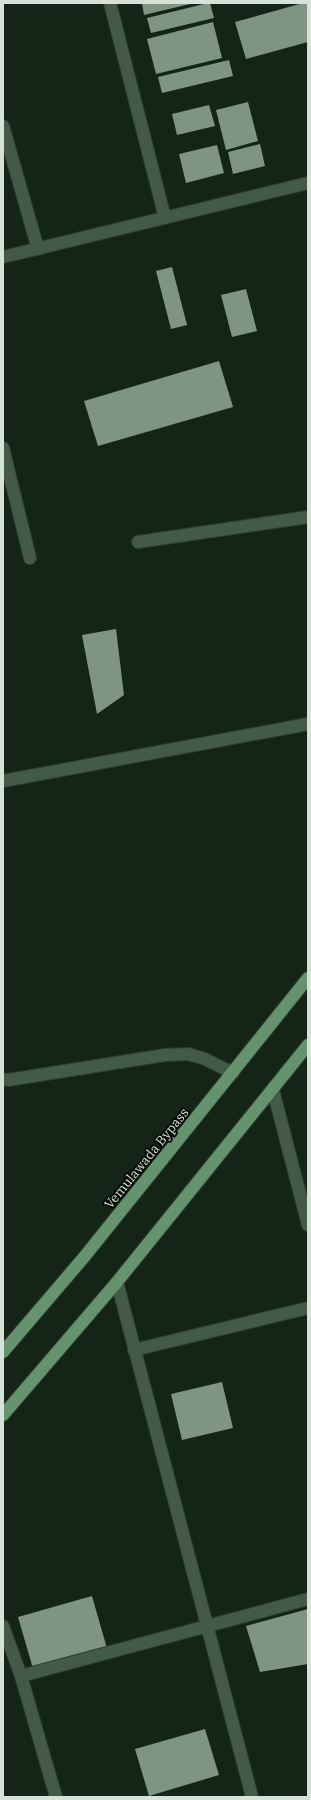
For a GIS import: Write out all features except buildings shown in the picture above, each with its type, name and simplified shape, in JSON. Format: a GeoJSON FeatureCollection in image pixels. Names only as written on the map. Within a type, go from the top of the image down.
{"type":"FeatureCollection","features":[{"type":"Feature","properties":{"kind":"main road","name":"Vemulawada Bypass"},"geometry":{"type":"LineString","coordinates":[[3,1352],[85,1256],[308,978]]}},
{"type":"Feature","properties":{"kind":"main road"},"geometry":{"type":"LineString","coordinates":[[3,1415],[116,1282],[308,1045]]}},
{"type":"Feature","properties":{"kind":"street"},"geometry":{"type":"LineString","coordinates":[[110,3],[165,218]]}},
{"type":"Feature","properties":{"kind":"street"},"geometry":{"type":"LineString","coordinates":[[3,126],[38,248]]}},
{"type":"Feature","properties":{"kind":"street"},"geometry":{"type":"LineString","coordinates":[[3,257],[308,183]]}},
{"type":"Feature","properties":{"kind":"street"},"geometry":{"type":"LineString","coordinates":[[3,448],[30,558]]}},
{"type":"Feature","properties":{"kind":"street"},"geometry":{"type":"LineString","coordinates":[[138,542],[308,517]]}},
{"type":"Feature","properties":{"kind":"street"},"geometry":{"type":"LineString","coordinates":[[3,781],[308,724]]}},
{"type":"Feature","properties":{"kind":"street"},"geometry":{"type":"LineString","coordinates":[[3,1079],[8,1080],[165,1055],[188,1054],[205,1059],[233,1073]]}},
{"type":"Feature","properties":{"kind":"street"},"geometry":{"type":"LineString","coordinates":[[272,1090],[308,1225]]}},
{"type":"Feature","properties":{"kind":"street"},"geometry":{"type":"LineString","coordinates":[[116,1282],[252,1797]]}},
{"type":"Feature","properties":{"kind":"street"},"geometry":{"type":"LineString","coordinates":[[134,1350],[308,1308]]}},
{"type":"Feature","properties":{"kind":"street"},"geometry":{"type":"LineString","coordinates":[[21,1676],[308,1598]]}},
{"type":"Feature","properties":{"kind":"street"},"geometry":{"type":"LineString","coordinates":[[3,1626],[21,1676],[56,1797]]}}]}
